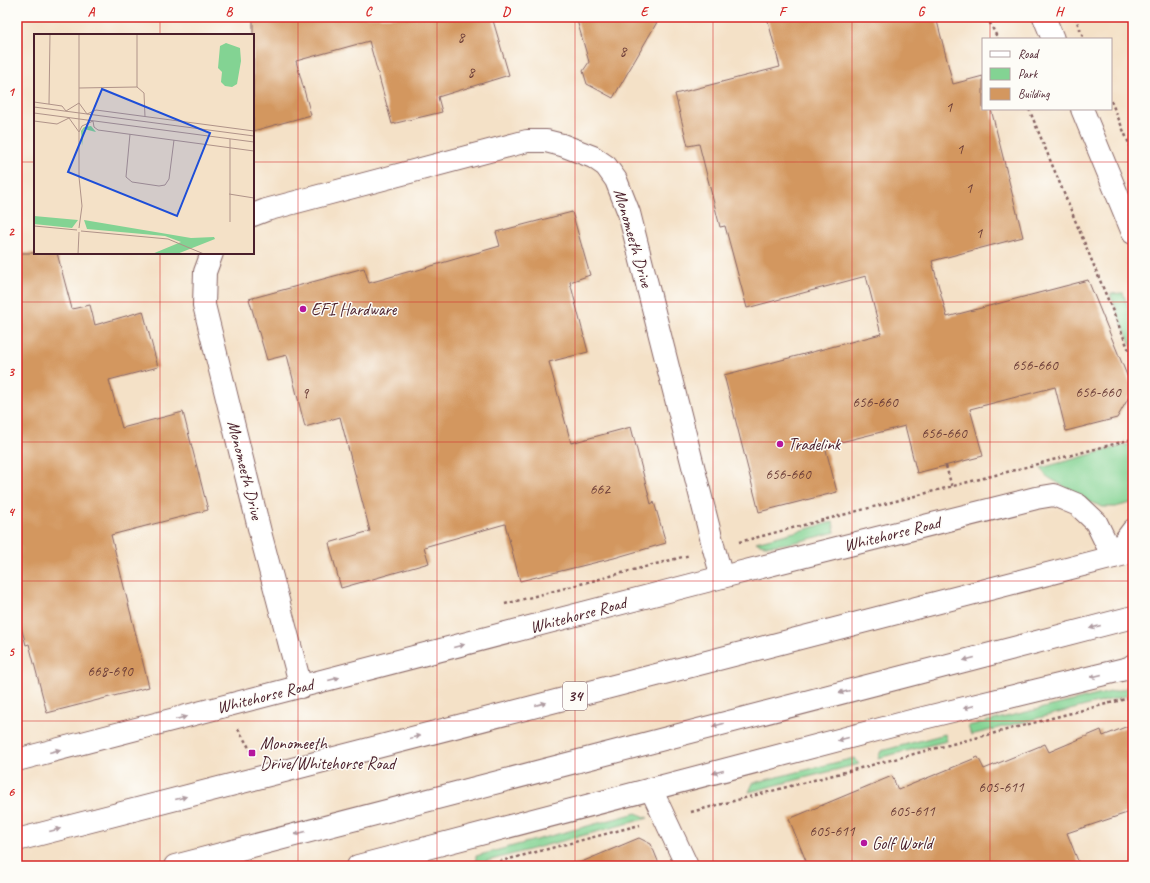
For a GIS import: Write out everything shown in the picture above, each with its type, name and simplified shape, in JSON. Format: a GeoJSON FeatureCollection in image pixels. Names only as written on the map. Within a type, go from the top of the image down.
{"type":"FeatureCollection","features":[{"type":"Feature","properties":{"kind":"main road"},"geometry":{"type":"LineString","coordinates":[[1044,17],[1053,38]]}},
{"type":"Feature","properties":{"kind":"main road"},"geometry":{"type":"LineString","coordinates":[[1082,110],[1133,233]]}},
{"type":"Feature","properties":{"kind":"main road","name":"Monomeeth Drive"},"geometry":{"type":"LineString","coordinates":[[254,215],[266,210],[527,141],[562,145],[593,157],[606,166],[616,180],[629,213],[722,577]]}},
{"type":"Feature","properties":{"kind":"main road","name":"Monomeeth Drive"},"geometry":{"type":"LineString","coordinates":[[212,254],[205,272],[204,304],[301,687]]}},
{"type":"Feature","properties":{"kind":"main road","name":"Whitehorse Road"},"geometry":{"type":"LineString","coordinates":[[17,760],[722,577],[1036,498],[1054,495],[1078,505],[1096,522],[1123,554]]}},
{"type":"Feature","properties":{"kind":"main road"},"geometry":{"type":"LineString","coordinates":[[1123,554],[1133,530]]}},
{"type":"Feature","properties":{"kind":"main road","name":"34"},"geometry":{"type":"LineString","coordinates":[[17,840],[1123,554]]}},
{"type":"Feature","properties":{"kind":"main road"},"geometry":{"type":"LineString","coordinates":[[174,866],[220,860],[1133,617]]}},
{"type":"Feature","properties":{"kind":"main road"},"geometry":{"type":"LineString","coordinates":[[358,866],[911,721],[1129,668],[1133,665]]}},
{"type":"Feature","properties":{"kind":"main road"},"geometry":{"type":"LineString","coordinates":[[651,789],[687,866]]}},
{"type":"Feature","properties":{"kind":"path"},"geometry":{"type":"LineString","coordinates":[[988,17],[998,38]]}},
{"type":"Feature","properties":{"kind":"path"},"geometry":{"type":"LineString","coordinates":[[1075,17],[1084,38]]}},
{"type":"Feature","properties":{"kind":"path"},"geometry":{"type":"LineString","coordinates":[[1112,103],[1133,152]]}},
{"type":"Feature","properties":{"kind":"path"},"geometry":{"type":"LineString","coordinates":[[1030,110],[1133,360]]}},
{"type":"Feature","properties":{"kind":"path"},"geometry":{"type":"LineString","coordinates":[[500,605],[1133,439]]}},
{"type":"Feature","properties":{"kind":"path"},"geometry":{"type":"LineString","coordinates":[[946,466],[952,486]]}},
{"type":"Feature","properties":{"kind":"path"},"geometry":{"type":"LineString","coordinates":[[482,866],[1133,697]]}},
{"type":"Feature","properties":{"kind":"green space"},"geometry":{"type":"Polygon","coordinates":[[[1123,293],[1133,320],[1133,350],[1110,294],[1123,293]]]}},
{"type":"Feature","properties":{"kind":"green space"},"geometry":{"type":"Polygon","coordinates":[[[1133,443],[1133,502],[1131,503],[1115,507],[1103,507],[1090,502],[1046,476],[1041,468],[1133,443]]]}},
{"type":"Feature","properties":{"kind":"green space"},"geometry":{"type":"Polygon","coordinates":[[[833,522],[835,532],[818,537],[771,545],[762,545],[756,542],[833,522]]]}},
{"type":"Feature","properties":{"kind":"green space"},"geometry":{"type":"Polygon","coordinates":[[[1133,684],[1133,694],[971,735],[968,726],[1123,689],[1133,684]]]}},
{"type":"Feature","properties":{"kind":"green space"},"geometry":{"type":"Polygon","coordinates":[[[945,734],[947,741],[878,758],[881,751],[945,734]]]}},
{"type":"Feature","properties":{"kind":"green space"},"geometry":{"type":"Polygon","coordinates":[[[854,758],[859,764],[749,792],[753,783],[854,758]]]}},
{"type":"Feature","properties":{"kind":"green space"},"geometry":{"type":"Polygon","coordinates":[[[636,813],[648,818],[476,864],[476,856],[636,813]]]}},
{"type":"Feature","properties":{"kind":"building"},"geometry":{"type":"Polygon","coordinates":[[[253,17],[492,17],[509,75],[438,97],[442,112],[392,124],[369,41],[296,61],[311,115],[254,131],[253,17]]]}},
{"type":"Feature","properties":{"kind":"building"},"geometry":{"type":"Polygon","coordinates":[[[576,17],[660,17],[613,98],[587,84],[583,71],[589,62],[576,17]]]}},
{"type":"Feature","properties":{"kind":"building"},"geometry":{"type":"Polygon","coordinates":[[[767,17],[936,17],[953,84],[982,76],[982,110],[991,110],[1023,237],[932,261],[947,317],[1088,280],[1133,390],[1117,418],[1066,431],[1055,387],[970,409],[983,456],[917,473],[905,426],[825,446],[837,492],[759,512],[724,375],[881,334],[866,276],[747,308],[725,226],[720,227],[699,144],[688,146],[675,94],[780,67],[767,17]]]}},
{"type":"Feature","properties":{"kind":"building"},"geometry":{"type":"Polygon","coordinates":[[[572,212],[590,275],[570,282],[588,352],[549,362],[571,443],[631,427],[651,504],[654,502],[666,543],[614,558],[520,581],[505,524],[424,547],[429,563],[341,588],[329,543],[370,531],[340,417],[305,427],[287,355],[267,360],[249,299],[364,268],[369,283],[411,272],[500,246],[496,232],[572,212]]]}},
{"type":"Feature","properties":{"kind":"building"},"geometry":{"type":"Polygon","coordinates":[[[17,253],[57,254],[72,309],[90,305],[95,325],[143,311],[158,367],[109,380],[122,428],[183,412],[208,510],[111,535],[149,687],[47,713],[29,644],[26,645],[17,612],[17,253]]]}},
{"type":"Feature","properties":{"kind":"building"},"geometry":{"type":"Polygon","coordinates":[[[1133,724],[1133,811],[1067,833],[1080,866],[808,866],[789,819],[892,776],[898,790],[978,757],[984,769],[1045,744],[1049,752],[1101,730],[1103,736],[1133,724]]]}},
{"type":"Feature","properties":{"kind":"building"},"geometry":{"type":"Polygon","coordinates":[[[639,838],[651,844],[660,866],[572,866],[639,838]]]}},
{"type":"Feature","properties":{"kind":"place","name":"EFI Hardware"},"geometry":{"type":"Point","coordinates":[303,309]}},
{"type":"Feature","properties":{"kind":"place","name":"Tradelink"},"geometry":{"type":"Point","coordinates":[780,444]}},
{"type":"Feature","properties":{"kind":"place","name":"Monomeeth Drive/Whitehorse Road"},"geometry":{"type":"Point","coordinates":[252,753]}},
{"type":"Feature","properties":{"kind":"place","name":"Golf World"},"geometry":{"type":"Point","coordinates":[864,843]}}]}
